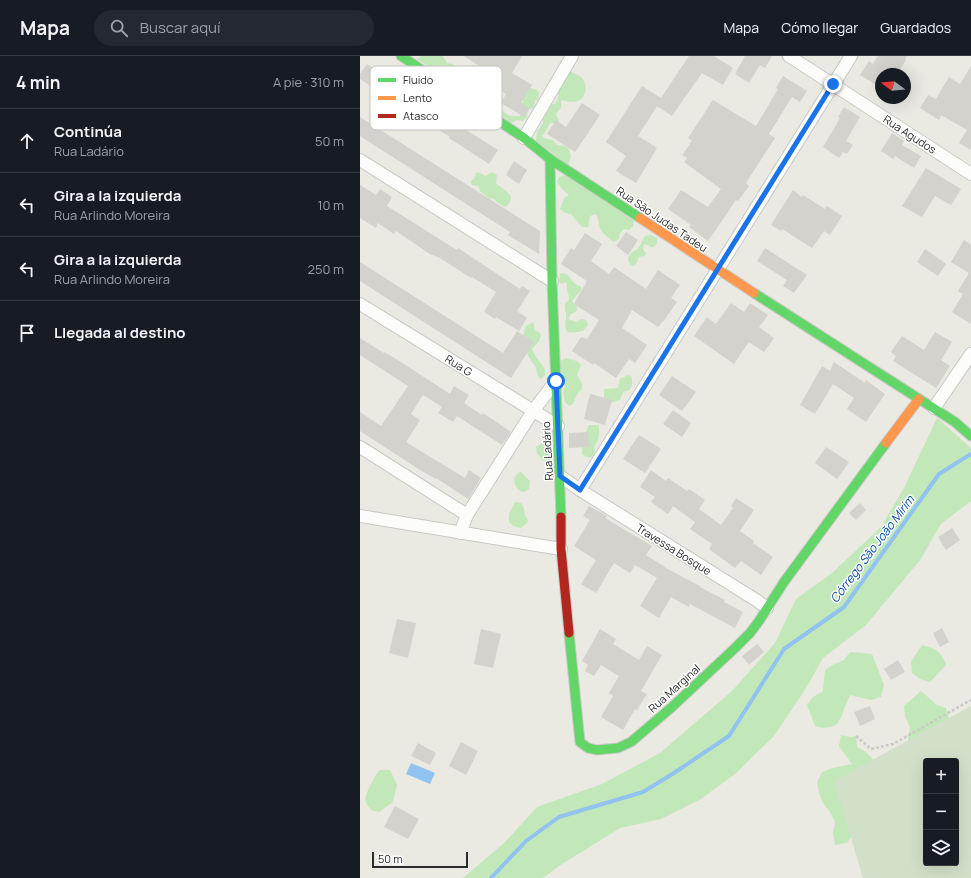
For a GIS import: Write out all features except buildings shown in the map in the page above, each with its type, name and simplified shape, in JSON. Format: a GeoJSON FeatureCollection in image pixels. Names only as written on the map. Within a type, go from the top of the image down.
{"type":"FeatureCollection","features":[{"type":"Feature","properties":{"kind":"street","name":"Rua São Judas Tadeu"},"geometry":{"type":"LineString","coordinates":[[401,56],[416,66]]}},
{"type":"Feature","properties":{"kind":"street"},"geometry":{"type":"LineString","coordinates":[[524,138],[572,56]]}},
{"type":"Feature","properties":{"kind":"street","name":"Rua Agudos"},"geometry":{"type":"LineString","coordinates":[[789,56],[971,174]]}},
{"type":"Feature","properties":{"kind":"street"},"geometry":{"type":"LineString","coordinates":[[580,490],[851,56]]}},
{"type":"Feature","properties":{"kind":"street","name":"Rua São Judas Tadeu"},"geometry":{"type":"LineString","coordinates":[[502,123],[524,138],[550,159],[718,270],[934,408],[955,422],[971,436]]}},
{"type":"Feature","properties":{"kind":"street","name":"Rua Ladário"},"geometry":{"type":"LineString","coordinates":[[550,159],[552,281],[562,549],[580,742]]}},
{"type":"Feature","properties":{"kind":"street"},"geometry":{"type":"LineString","coordinates":[[360,160],[552,281]]}},
{"type":"Feature","properties":{"kind":"street","name":"Rua G"},"geometry":{"type":"LineString","coordinates":[[360,304],[558,426]]}},
{"type":"Feature","properties":{"kind":"street"},"geometry":{"type":"LineString","coordinates":[[934,408],[971,354]]}},
{"type":"Feature","properties":{"kind":"street"},"geometry":{"type":"LineString","coordinates":[[460,533],[467,514],[533,411],[556,381]]}},
{"type":"Feature","properties":{"kind":"street","name":"Rua Marginal"},"geometry":{"type":"LineString","coordinates":[[580,742],[588,748],[596,750],[618,748],[631,742],[672,707],[750,633],[784,582],[919,399]]}},
{"type":"Feature","properties":{"kind":"street"},"geometry":{"type":"LineString","coordinates":[[360,447],[467,514]]}},
{"type":"Feature","properties":{"kind":"street","name":"Travessa Bosque"},"geometry":{"type":"LineString","coordinates":[[560,476],[756,600],[766,608]]}},
{"type":"Feature","properties":{"kind":"street"},"geometry":{"type":"LineString","coordinates":[[360,516],[562,549]]}},
{"type":"Feature","properties":{"kind":"path"},"geometry":{"type":"LineString","coordinates":[[856,736],[871,749],[893,744],[971,700]]}},
{"type":"Feature","properties":{"kind":"green space"},"geometry":{"type":"Polygon","coordinates":[[[422,56],[443,56],[447,63],[454,66],[428,66],[417,59],[422,56]]]}},
{"type":"Feature","properties":{"kind":"green space"},"geometry":{"type":"Polygon","coordinates":[[[569,71],[580,76],[584,80],[586,88],[584,95],[578,101],[574,102],[561,100],[561,108],[556,114],[559,121],[558,123],[550,123],[542,136],[543,138],[553,140],[557,145],[565,146],[569,149],[571,157],[568,165],[536,141],[537,132],[543,123],[543,112],[550,104],[555,104],[559,96],[556,88],[569,71]]]}},
{"type":"Feature","properties":{"kind":"green space"},"geometry":{"type":"Polygon","coordinates":[[[531,88],[537,90],[539,93],[538,100],[535,100],[534,109],[528,108],[527,118],[522,121],[517,120],[511,123],[502,116],[502,111],[510,116],[520,116],[521,104],[527,89],[531,88]]]}},
{"type":"Feature","properties":{"kind":"green space"},"geometry":{"type":"Polygon","coordinates":[[[478,172],[486,176],[492,172],[497,175],[496,183],[511,196],[511,200],[505,207],[494,199],[488,198],[480,191],[478,186],[472,185],[471,182],[478,172]]]}},
{"type":"Feature","properties":{"kind":"green space"},"geometry":{"type":"Polygon","coordinates":[[[565,175],[634,221],[633,226],[629,230],[624,229],[620,233],[619,239],[614,242],[601,230],[596,214],[590,216],[588,227],[582,227],[571,214],[565,213],[560,209],[564,198],[569,195],[557,182],[559,177],[565,175]]]}},
{"type":"Feature","properties":{"kind":"green space"},"geometry":{"type":"Polygon","coordinates":[[[650,235],[657,238],[657,243],[654,247],[644,244],[643,249],[646,254],[639,257],[634,266],[631,265],[628,258],[639,247],[645,236],[650,235]]]}},
{"type":"Feature","properties":{"kind":"green space"},"geometry":{"type":"Polygon","coordinates":[[[560,274],[567,274],[574,283],[581,287],[581,290],[572,301],[577,307],[577,310],[571,314],[568,319],[576,322],[581,319],[586,320],[588,325],[583,331],[567,332],[565,325],[565,303],[569,300],[569,298],[566,282],[561,284],[559,282],[560,274]]]}},
{"type":"Feature","properties":{"kind":"green space"},"geometry":{"type":"Polygon","coordinates":[[[533,322],[535,330],[541,335],[539,341],[532,349],[545,369],[545,375],[541,379],[539,378],[536,367],[524,348],[523,343],[526,326],[533,322]]]}},
{"type":"Feature","properties":{"kind":"green space"},"geometry":{"type":"Polygon","coordinates":[[[566,358],[577,361],[581,365],[577,375],[582,384],[581,391],[578,393],[573,404],[569,406],[565,402],[563,392],[565,387],[556,363],[566,358]]]}},
{"type":"Feature","properties":{"kind":"green space"},"geometry":{"type":"Polygon","coordinates":[[[628,375],[631,376],[632,379],[632,387],[623,392],[620,400],[610,403],[604,399],[604,389],[618,388],[620,379],[628,375]]]}},
{"type":"Feature","properties":{"kind":"green space"},"geometry":{"type":"Polygon","coordinates":[[[937,418],[971,448],[971,501],[941,524],[920,560],[866,625],[823,658],[805,690],[774,736],[735,774],[701,799],[661,819],[620,828],[559,866],[543,878],[463,878],[504,843],[537,807],[602,784],[660,753],[732,691],[775,643],[796,599],[832,573],[881,527],[904,488],[937,418]]]}},
{"type":"Feature","properties":{"kind":"green space"},"geometry":{"type":"Polygon","coordinates":[[[589,425],[598,425],[599,435],[594,447],[595,453],[589,458],[582,454],[582,452],[586,431],[589,425]]]}},
{"type":"Feature","properties":{"kind":"green space"},"geometry":{"type":"Polygon","coordinates":[[[543,443],[551,450],[553,458],[549,462],[542,460],[537,453],[536,447],[543,443]]]}},
{"type":"Feature","properties":{"kind":"green space"},"geometry":{"type":"Polygon","coordinates":[[[520,471],[530,481],[529,489],[524,492],[516,487],[514,478],[520,471]]]}},
{"type":"Feature","properties":{"kind":"green space"},"geometry":{"type":"Polygon","coordinates":[[[515,502],[522,504],[528,520],[528,522],[521,528],[513,526],[509,522],[509,514],[515,502]]]}},
{"type":"Feature","properties":{"kind":"green space"},"geometry":{"type":"Polygon","coordinates":[[[922,645],[937,651],[946,665],[930,682],[920,679],[912,673],[911,662],[922,645]]]}},
{"type":"Feature","properties":{"kind":"green space"},"geometry":{"type":"Polygon","coordinates":[[[850,652],[872,654],[884,685],[881,697],[871,700],[850,695],[840,720],[836,724],[831,727],[824,728],[815,726],[807,705],[813,697],[823,691],[825,670],[844,660],[850,652]]]}},
{"type":"Feature","properties":{"kind":"green space"},"geometry":{"type":"Polygon","coordinates":[[[921,691],[937,705],[946,708],[950,722],[909,749],[908,738],[910,727],[905,716],[904,706],[921,691]]]}},
{"type":"Feature","properties":{"kind":"green space"},"geometry":{"type":"Polygon","coordinates":[[[971,706],[971,878],[863,878],[834,781],[971,706]]]}},
{"type":"Feature","properties":{"kind":"green space"},"geometry":{"type":"Polygon","coordinates":[[[841,735],[851,737],[856,736],[857,747],[866,752],[874,760],[853,834],[847,843],[835,845],[833,833],[835,822],[823,803],[817,782],[822,772],[832,768],[852,764],[839,746],[841,735]]]}},
{"type":"Feature","properties":{"kind":"green space"},"geometry":{"type":"Polygon","coordinates":[[[380,770],[390,770],[397,785],[393,802],[379,812],[373,811],[369,807],[366,797],[373,780],[380,770]]]}},
{"type":"Feature","properties":{"kind":"water"},"geometry":{"type":"Polygon","coordinates":[[[411,763],[435,773],[430,784],[406,774],[411,763]]]}},
{"type":"Feature","properties":{"kind":"waterway","name":"Córrego São João Mirim"},"geometry":{"type":"LineString","coordinates":[[491,878],[526,841],[559,817],[643,792],[729,736],[784,649],[844,607],[939,474],[971,454]]}},
{"type":"Feature","properties":{"kind":"traffic: fast"},"geometry":{"type":"LineString","coordinates":[[401,56],[416,66]]}},
{"type":"Feature","properties":{"kind":"traffic: fast"},"geometry":{"type":"LineString","coordinates":[[502,123],[524,138],[550,159],[640,218]]}},
{"type":"Feature","properties":{"kind":"traffic: fast"},"geometry":{"type":"LineString","coordinates":[[550,159],[552,281],[561,517]]}},
{"type":"Feature","properties":{"kind":"traffic: fast"},"geometry":{"type":"LineString","coordinates":[[754,293],[955,422],[971,436]]}},
{"type":"Feature","properties":{"kind":"traffic: fast"},"geometry":{"type":"LineString","coordinates":[[569,633],[580,742],[588,748],[597,750],[618,748],[631,742],[672,707],[750,633],[784,582],[886,443]]}},
{"type":"Feature","properties":{"kind":"traffic: slow"},"geometry":{"type":"LineString","coordinates":[[640,218],[754,293]]}},
{"type":"Feature","properties":{"kind":"traffic: slow"},"geometry":{"type":"LineString","coordinates":[[886,443],[919,399]]}},
{"type":"Feature","properties":{"kind":"traffic: jam"},"geometry":{"type":"LineString","coordinates":[[561,517],[561,549],[569,633]]}},
{"type":"Feature","properties":{"kind":"route"},"geometry":{"type":"LineString","coordinates":[[556,381],[560,476],[580,490],[833,84]]}}]}
